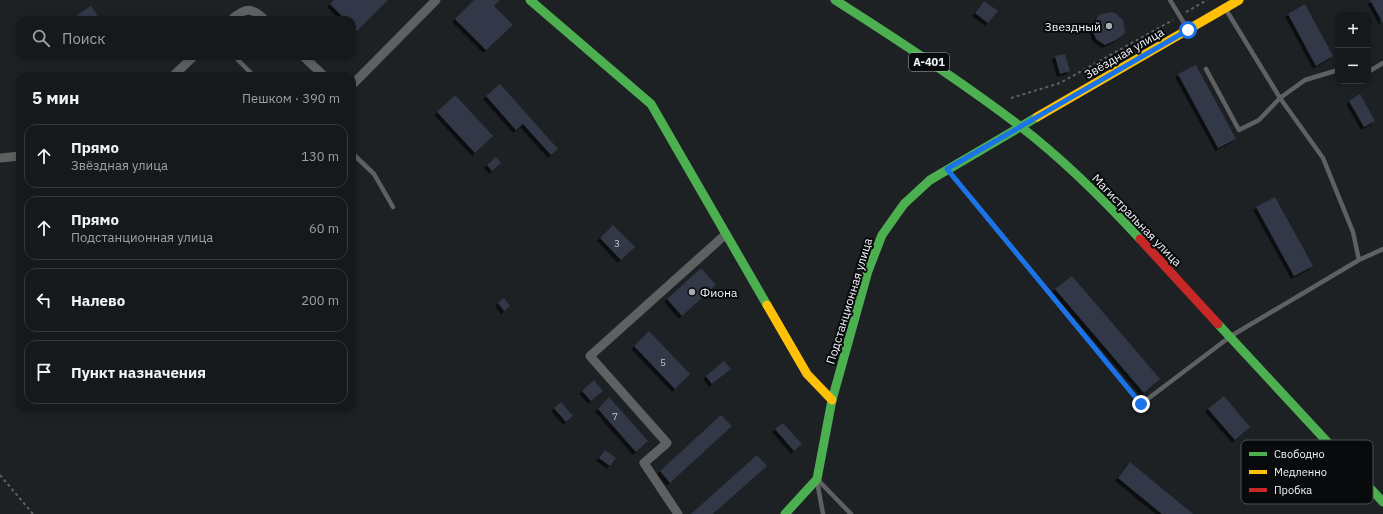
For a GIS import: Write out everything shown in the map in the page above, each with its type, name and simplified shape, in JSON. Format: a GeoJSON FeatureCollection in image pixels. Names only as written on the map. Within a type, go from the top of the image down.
{"type":"FeatureCollection","features":[{"type":"Feature","properties":{"kind":"street"},"geometry":{"type":"LineString","coordinates":[[356,81],[436,0]]}},
{"type":"Feature","properties":{"kind":"street"},"geometry":{"type":"LineString","coordinates":[[530,0],[651,104],[807,374],[832,400]]}},
{"type":"Feature","properties":{"kind":"street","name":"Магистральная улица"},"geometry":{"type":"LineString","coordinates":[[835,0],[902,43],[1021,127],[1099,195],[1326,440]]}},
{"type":"Feature","properties":{"kind":"street","name":"Звёздная улица"},"geometry":{"type":"LineString","coordinates":[[1021,127],[1239,0]]}},
{"type":"Feature","properties":{"kind":"street"},"geometry":{"type":"LineString","coordinates":[[236,16],[242,11],[249,10],[257,12],[261,16]]}},
{"type":"Feature","properties":{"kind":"street"},"geometry":{"type":"LineString","coordinates":[[177,72],[190,60]]}},
{"type":"Feature","properties":{"kind":"street"},"geometry":{"type":"LineString","coordinates":[[307,60],[320,72]]}},
{"type":"Feature","properties":{"kind":"street","name":"Подстанционная улица"},"geometry":{"type":"LineString","coordinates":[[817,479],[832,400],[868,272],[882,235],[904,204],[930,180],[1021,127]]}},
{"type":"Feature","properties":{"kind":"street"},"geometry":{"type":"LineString","coordinates":[[0,158],[16,156]]}},
{"type":"Feature","properties":{"kind":"street"},"geometry":{"type":"LineString","coordinates":[[678,514],[644,463],[667,443],[590,356],[726,234]]}},
{"type":"Feature","properties":{"kind":"street"},"geometry":{"type":"LineString","coordinates":[[785,514],[817,479]]}},
{"type":"Feature","properties":{"kind":"street","name":"Магистральная улица"},"geometry":{"type":"LineString","coordinates":[[1373,491],[1383,502]]}},
{"type":"Feature","properties":{"kind":"lane"},"geometry":{"type":"LineString","coordinates":[[1170,0],[1188,30]]}},
{"type":"Feature","properties":{"kind":"lane"},"geometry":{"type":"LineString","coordinates":[[1225,8],[1280,98],[1323,158],[1353,232],[1359,260]]}},
{"type":"Feature","properties":{"kind":"lane"},"geometry":{"type":"LineString","coordinates":[[238,60],[250,72]]}},
{"type":"Feature","properties":{"kind":"lane"},"geometry":{"type":"LineString","coordinates":[[1371,70],[1383,64]]}},
{"type":"Feature","properties":{"kind":"lane"},"geometry":{"type":"LineString","coordinates":[[1206,69],[1239,130],[1259,120],[1280,98],[1305,80],[1335,71]]}},
{"type":"Feature","properties":{"kind":"lane"},"geometry":{"type":"LineString","coordinates":[[356,156],[374,174],[393,207]]}},
{"type":"Feature","properties":{"kind":"lane"},"geometry":{"type":"LineString","coordinates":[[947,169],[1141,404],[1231,336],[1359,260],[1383,249]]}},
{"type":"Feature","properties":{"kind":"lane"},"geometry":{"type":"LineString","coordinates":[[817,479],[823,514]]}},
{"type":"Feature","properties":{"kind":"lane"},"geometry":{"type":"LineString","coordinates":[[817,479],[851,514]]}},
{"type":"Feature","properties":{"kind":"path"},"geometry":{"type":"LineString","coordinates":[[1011,98],[1060,83],[1207,0]]}},
{"type":"Feature","properties":{"kind":"path"},"geometry":{"type":"LineString","coordinates":[[0,475],[33,514]]}},
{"type":"Feature","properties":{"kind":"building"},"geometry":{"type":"Polygon","coordinates":[[[334,0],[388,0],[357,31],[356,16],[342,16],[330,4],[334,0]]]}},
{"type":"Feature","properties":{"kind":"building"},"geometry":{"type":"Polygon","coordinates":[[[474,0],[500,0],[494,6],[513,25],[486,50],[455,19],[474,0]]]}},
{"type":"Feature","properties":{"kind":"building"},"geometry":{"type":"Polygon","coordinates":[[[1370,0],[1383,0],[1383,23],[1370,0]]]}},
{"type":"Feature","properties":{"kind":"building"},"geometry":{"type":"Polygon","coordinates":[[[984,1],[998,11],[988,23],[975,13],[984,1]]]}},
{"type":"Feature","properties":{"kind":"building"},"geometry":{"type":"Polygon","coordinates":[[[1305,4],[1333,56],[1316,66],[1288,14],[1305,4]]]}},
{"type":"Feature","properties":{"kind":"building"},"geometry":{"type":"Polygon","coordinates":[[[91,6],[98,16],[78,16],[77,15],[91,6]]]}},
{"type":"Feature","properties":{"kind":"building"},"geometry":{"type":"Polygon","coordinates":[[[1110,12],[1115,13],[1123,20],[1125,31],[1124,34],[1116,40],[1105,45],[1096,39],[1092,29],[1093,24],[1099,15],[1110,12]]]}},
{"type":"Feature","properties":{"kind":"building"},"geometry":{"type":"Polygon","coordinates":[[[1065,54],[1070,71],[1060,74],[1055,56],[1065,54]]]}},
{"type":"Feature","properties":{"kind":"building"},"geometry":{"type":"Polygon","coordinates":[[[1196,65],[1236,139],[1218,148],[1178,74],[1196,65]]]}},
{"type":"Feature","properties":{"kind":"building"},"geometry":{"type":"Polygon","coordinates":[[[500,84],[558,149],[551,155],[523,124],[516,130],[486,96],[500,84]]]}},
{"type":"Feature","properties":{"kind":"building"},"geometry":{"type":"Polygon","coordinates":[[[1360,94],[1375,121],[1364,127],[1349,101],[1360,94]]]}},
{"type":"Feature","properties":{"kind":"building"},"geometry":{"type":"Polygon","coordinates":[[[455,95],[493,136],[475,153],[437,112],[455,95]]]}},
{"type":"Feature","properties":{"kind":"building"},"geometry":{"type":"Polygon","coordinates":[[[496,157],[501,163],[492,171],[487,165],[496,157]]]}},
{"type":"Feature","properties":{"kind":"building"},"geometry":{"type":"Polygon","coordinates":[[[1275,197],[1313,266],[1294,276],[1256,207],[1275,197]]]}},
{"type":"Feature","properties":{"kind":"building"},"geometry":{"type":"Polygon","coordinates":[[[613,225],[635,247],[621,260],[600,238],[613,225]]]}},
{"type":"Feature","properties":{"kind":"building","name":"Фиона"},"geometry":{"type":"Polygon","coordinates":[[[701,268],[716,285],[682,316],[667,299],[701,268]]]}},
{"type":"Feature","properties":{"kind":"building"},"geometry":{"type":"Polygon","coordinates":[[[1072,276],[1160,379],[1144,393],[1055,289],[1072,276]]]}},
{"type":"Feature","properties":{"kind":"building"},"geometry":{"type":"Polygon","coordinates":[[[504,298],[510,306],[504,311],[498,303],[504,298]]]}},
{"type":"Feature","properties":{"kind":"building"},"geometry":{"type":"Polygon","coordinates":[[[649,331],[690,374],[675,389],[634,346],[649,331]]]}},
{"type":"Feature","properties":{"kind":"building"},"geometry":{"type":"Polygon","coordinates":[[[724,361],[731,369],[712,384],[706,376],[724,361]]]}},
{"type":"Feature","properties":{"kind":"building"},"geometry":{"type":"Polygon","coordinates":[[[594,380],[603,391],[591,401],[582,391],[594,380]]]}},
{"type":"Feature","properties":{"kind":"building"},"geometry":{"type":"Polygon","coordinates":[[[1224,396],[1250,427],[1235,440],[1208,409],[1224,396]]]}},
{"type":"Feature","properties":{"kind":"building"},"geometry":{"type":"Polygon","coordinates":[[[609,397],[648,441],[636,452],[598,409],[609,397]]]}},
{"type":"Feature","properties":{"kind":"building"},"geometry":{"type":"Polygon","coordinates":[[[561,402],[573,416],[566,422],[554,408],[561,402]]]}},
{"type":"Feature","properties":{"kind":"building"},"geometry":{"type":"Polygon","coordinates":[[[721,415],[732,426],[670,483],[660,471],[721,415]]]}},
{"type":"Feature","properties":{"kind":"building"},"geometry":{"type":"Polygon","coordinates":[[[783,423],[802,444],[794,451],[775,429],[783,423]]]}},
{"type":"Feature","properties":{"kind":"building"},"geometry":{"type":"Polygon","coordinates":[[[605,450],[616,458],[610,466],[599,458],[605,450]]]}},
{"type":"Feature","properties":{"kind":"building"},"geometry":{"type":"Polygon","coordinates":[[[757,455],[767,466],[713,514],[691,514],[757,455]]]}},
{"type":"Feature","properties":{"kind":"building"},"geometry":{"type":"Polygon","coordinates":[[[1130,462],[1193,514],[1162,514],[1118,478],[1130,462]]]}},
{"type":"Feature","properties":{"kind":"traffic: fast"},"geometry":{"type":"LineString","coordinates":[[530,0],[651,104],[767,305]]}},
{"type":"Feature","properties":{"kind":"traffic: fast"},"geometry":{"type":"LineString","coordinates":[[835,0],[929,61],[1021,127],[1083,180],[1140,239]]}},
{"type":"Feature","properties":{"kind":"traffic: fast"},"geometry":{"type":"LineString","coordinates":[[785,514],[817,479],[832,400],[868,271],[882,235],[904,204],[930,180],[1037,117]]}},
{"type":"Feature","properties":{"kind":"traffic: fast"},"geometry":{"type":"LineString","coordinates":[[1218,324],[1326,440]]}},
{"type":"Feature","properties":{"kind":"traffic: fast"},"geometry":{"type":"LineString","coordinates":[[1373,491],[1383,502]]}},
{"type":"Feature","properties":{"kind":"traffic: slow"},"geometry":{"type":"LineString","coordinates":[[1037,117],[1239,0]]}},
{"type":"Feature","properties":{"kind":"traffic: slow"},"geometry":{"type":"LineString","coordinates":[[767,305],[807,374],[832,400]]}},
{"type":"Feature","properties":{"kind":"traffic: jam"},"geometry":{"type":"LineString","coordinates":[[1140,239],[1218,324]]}},
{"type":"Feature","properties":{"kind":"place","name":"Звездный"},"geometry":{"type":"Point","coordinates":[1109,26]}},
{"type":"Feature","properties":{"kind":"place","name":"Фиона"},"geometry":{"type":"Point","coordinates":[692,292]}},
{"type":"Feature","properties":{"kind":"route"},"geometry":{"type":"LineString","coordinates":[[1141,404],[947,169],[1188,30]]}}]}
